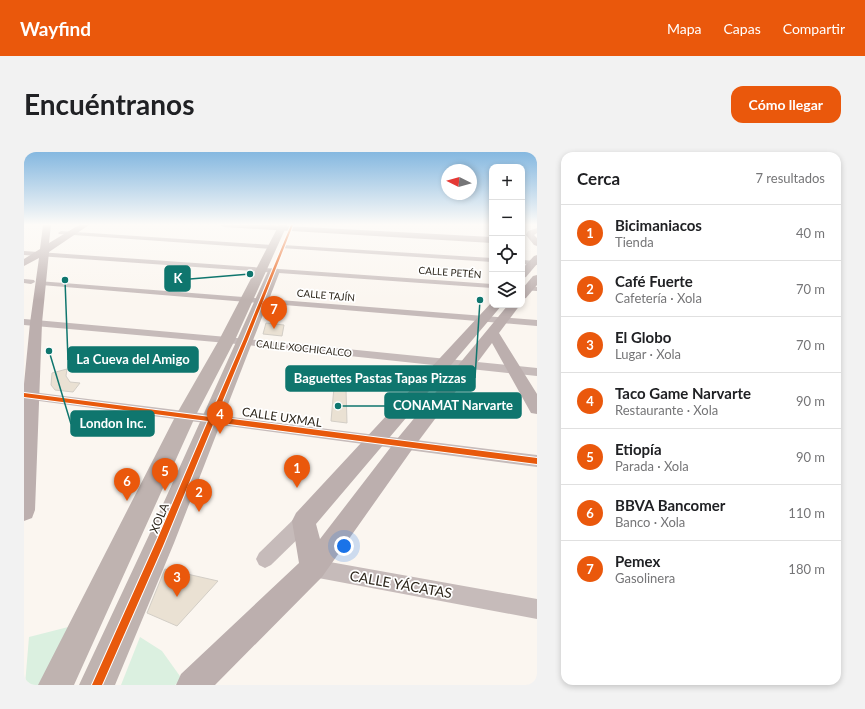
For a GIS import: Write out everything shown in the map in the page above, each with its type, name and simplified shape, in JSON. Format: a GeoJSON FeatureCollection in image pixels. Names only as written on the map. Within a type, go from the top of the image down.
{"type":"FeatureCollection","features":[{"type":"Feature","properties":{"kind":"main road","name":"XOLA"},"geometry":{"type":"LineString","coordinates":[[97,685],[160,543],[199,417],[227,340],[271,250]]}},
{"type":"Feature","properties":{"kind":"main road","name":"XOLA"},"geometry":{"type":"LineString","coordinates":[[56,685],[199,417],[245,342],[283,250]]}},
{"type":"Feature","properties":{"kind":"main road"},"geometry":{"type":"LineString","coordinates":[[24,263],[35,252]]}},
{"type":"Feature","properties":{"kind":"main road"},"geometry":{"type":"LineString","coordinates":[[24,510],[28,395],[27,324],[35,252]]}},
{"type":"Feature","properties":{"kind":"main road"},"geometry":{"type":"LineString","coordinates":[[525,272],[536,261]]}},
{"type":"Feature","properties":{"kind":"main road"},"geometry":{"type":"LineString","coordinates":[[525,290],[537,278]]}},
{"type":"Feature","properties":{"kind":"main road"},"geometry":{"type":"LineString","coordinates":[[312,568],[304,521],[445,362],[508,308]]}},
{"type":"Feature","properties":{"kind":"main road"},"geometry":{"type":"LineString","coordinates":[[192,685],[312,568],[404,445],[468,365],[509,308]]}},
{"type":"Feature","properties":{"kind":"main road"},"geometry":{"type":"LineString","coordinates":[[511,308],[514,370],[537,408]]}},
{"type":"Feature","properties":{"kind":"street"},"geometry":{"type":"LineString","coordinates":[[330,250],[489,260]]}},
{"type":"Feature","properties":{"kind":"street","name":"CALLE PETÉN"},"geometry":{"type":"LineString","coordinates":[[35,252],[489,286]]}},
{"type":"Feature","properties":{"kind":"street"},"geometry":{"type":"LineString","coordinates":[[525,262],[536,261]]}},
{"type":"Feature","properties":{"kind":"street","name":"CALLE TAJÍN"},"geometry":{"type":"LineString","coordinates":[[32,282],[262,300],[489,305]]}},
{"type":"Feature","properties":{"kind":"street","name":"CALLE TAJÍN"},"geometry":{"type":"LineString","coordinates":[[515,308],[537,323]]}},
{"type":"Feature","properties":{"kind":"street","name":"CALLE XOCHICALCO"},"geometry":{"type":"LineString","coordinates":[[27,324],[227,340],[537,372]]}},
{"type":"Feature","properties":{"kind":"street","name":"CALLE UXMAL"},"geometry":{"type":"LineString","coordinates":[[28,395],[404,445],[537,461]]}},
{"type":"Feature","properties":{"kind":"street"},"geometry":{"type":"LineString","coordinates":[[265,559],[304,521]]}},
{"type":"Feature","properties":{"kind":"street","name":"CALLE YÁCATAS"},"geometry":{"type":"LineString","coordinates":[[312,568],[537,609]]}},
{"type":"Feature","properties":{"kind":"green space"},"geometry":{"type":"Polygon","coordinates":[[[80,624],[49,685],[25,685],[29,637],[80,624]]]}},
{"type":"Feature","properties":{"kind":"green space"},"geometry":{"type":"Polygon","coordinates":[[[140,637],[162,651],[182,679],[175,685],[121,685],[140,637]]]}},
{"type":"Feature","properties":{"kind":"building"},"geometry":{"type":"Polygon","coordinates":[[[266,323],[284,325],[282,336],[263,334],[266,323]]]}},
{"type":"Feature","properties":{"kind":"building"},"geometry":{"type":"Polygon","coordinates":[[[67,369],[66,376],[70,382],[80,383],[73,392],[55,390],[51,385],[52,373],[67,369]]]}},
{"type":"Feature","properties":{"kind":"building"},"geometry":{"type":"Polygon","coordinates":[[[334,387],[346,389],[347,423],[331,421],[334,387]]]}},
{"type":"Feature","properties":{"kind":"building"},"geometry":{"type":"Polygon","coordinates":[[[165,569],[218,581],[177,626],[147,613],[165,569]]]}},
{"type":"Feature","properties":{"kind":"cycle path"},"geometry":{"type":"LineString","coordinates":[[97,685],[160,543],[282,250]]}},
{"type":"Feature","properties":{"kind":"cycle path"},"geometry":{"type":"LineString","coordinates":[[24,395],[537,461]]}},
{"type":"Feature","properties":{"kind":"place","name":"K"},"geometry":{"type":"Point","coordinates":[250,274]}},
{"type":"Feature","properties":{"kind":"place","name":"La Cueva del Amigo"},"geometry":{"type":"Point","coordinates":[65,280]}},
{"type":"Feature","properties":{"kind":"place","name":"Baguettes Pastas Tapas Pizzas"},"geometry":{"type":"Point","coordinates":[480,300]}},
{"type":"Feature","properties":{"kind":"place","name":"Pemex"},"geometry":{"type":"Point","coordinates":[274,329]}},
{"type":"Feature","properties":{"kind":"place","name":"London Inc."},"geometry":{"type":"Point","coordinates":[49,351]}},
{"type":"Feature","properties":{"kind":"place","name":"CONAMAT Narvarte"},"geometry":{"type":"Point","coordinates":[338,406]}},
{"type":"Feature","properties":{"kind":"place","name":"Taco Game Narvarte"},"geometry":{"type":"Point","coordinates":[220,434]}},
{"type":"Feature","properties":{"kind":"place","name":"Bicimaniacos"},"geometry":{"type":"Point","coordinates":[297,488]}},
{"type":"Feature","properties":{"kind":"place","name":"Etiopía"},"geometry":{"type":"Point","coordinates":[165,491]}},
{"type":"Feature","properties":{"kind":"place","name":"BBVA Bancomer"},"geometry":{"type":"Point","coordinates":[127,501]}},
{"type":"Feature","properties":{"kind":"place","name":"Café Fuerte"},"geometry":{"type":"Point","coordinates":[199,512]}},
{"type":"Feature","properties":{"kind":"place","name":"El Globo"},"geometry":{"type":"Point","coordinates":[177,597]}}]}
